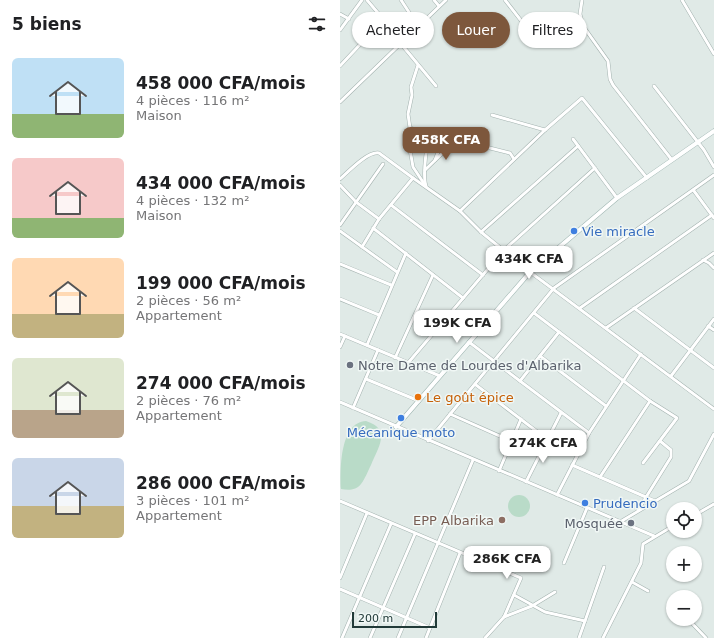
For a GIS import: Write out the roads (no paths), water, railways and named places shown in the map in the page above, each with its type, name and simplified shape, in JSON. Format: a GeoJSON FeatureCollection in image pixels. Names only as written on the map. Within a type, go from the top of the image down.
{"type":"FeatureCollection","features":[{"type":"Feature","properties":{"kind":"street"},"geometry":{"type":"LineString","coordinates":[[340,30],[362,0]]}},
{"type":"Feature","properties":{"kind":"street"},"geometry":{"type":"LineString","coordinates":[[367,0],[377,12]]}},
{"type":"Feature","properties":{"kind":"street"},"geometry":{"type":"LineString","coordinates":[[401,0],[409,12]]}},
{"type":"Feature","properties":{"kind":"street"},"geometry":{"type":"LineString","coordinates":[[434,0],[440,6]]}},
{"type":"Feature","properties":{"kind":"street"},"geometry":{"type":"LineString","coordinates":[[433,12],[446,0]]}},
{"type":"Feature","properties":{"kind":"street"},"geometry":{"type":"LineString","coordinates":[[505,0],[518,17]]}},
{"type":"Feature","properties":{"kind":"street"},"geometry":{"type":"LineString","coordinates":[[582,0],[580,14],[583,26],[608,61],[610,79],[613,85],[672,160]]}},
{"type":"Feature","properties":{"kind":"street"},"geometry":{"type":"LineString","coordinates":[[682,0],[714,54]]}},
{"type":"Feature","properties":{"kind":"street"},"geometry":{"type":"LineString","coordinates":[[340,14],[349,19]]}},
{"type":"Feature","properties":{"kind":"street"},"geometry":{"type":"LineString","coordinates":[[340,66],[357,48]]}},
{"type":"Feature","properties":{"kind":"street"},"geometry":{"type":"LineString","coordinates":[[340,102],[396,48]]}},
{"type":"Feature","properties":{"kind":"street"},"geometry":{"type":"LineString","coordinates":[[405,48],[436,86]]}},
{"type":"Feature","properties":{"kind":"street"},"geometry":{"type":"LineString","coordinates":[[418,65],[411,87],[412,95],[408,114],[410,128],[408,138],[409,149],[418,180]]}},
{"type":"Feature","properties":{"kind":"street"},"geometry":{"type":"LineString","coordinates":[[654,86],[698,142],[714,167]]}},
{"type":"Feature","properties":{"kind":"street"},"geometry":{"type":"LineString","coordinates":[[460,211],[545,130],[582,98],[647,178]]}},
{"type":"Feature","properties":{"kind":"street"},"geometry":{"type":"LineString","coordinates":[[492,115],[545,130]]}},
{"type":"Feature","properties":{"kind":"street"},"geometry":{"type":"LineString","coordinates":[[410,128],[431,135],[506,152],[514,159]]}},
{"type":"Feature","properties":{"kind":"street"},"geometry":{"type":"LineString","coordinates":[[396,427],[530,272],[617,198],[714,131]]}},
{"type":"Feature","properties":{"kind":"street"},"geometry":{"type":"LineString","coordinates":[[426,186],[425,172],[431,135]]}},
{"type":"Feature","properties":{"kind":"street"},"geometry":{"type":"LineString","coordinates":[[434,161],[444,137]]}},
{"type":"Feature","properties":{"kind":"street"},"geometry":{"type":"LineString","coordinates":[[573,139],[617,198]]}},
{"type":"Feature","properties":{"kind":"street"},"geometry":{"type":"LineString","coordinates":[[418,180],[434,161],[456,140]]}},
{"type":"Feature","properties":{"kind":"street"},"geometry":{"type":"LineString","coordinates":[[481,232],[578,146]]}},
{"type":"Feature","properties":{"kind":"street"},"geometry":{"type":"LineString","coordinates":[[340,179],[366,157],[376,152],[379,153],[460,211],[481,232],[530,272],[554,288],[714,409]]}},
{"type":"Feature","properties":{"kind":"street"},"geometry":{"type":"LineString","coordinates":[[340,225],[383,164]]}},
{"type":"Feature","properties":{"kind":"street"},"geometry":{"type":"LineString","coordinates":[[408,363],[504,250],[595,168]]}},
{"type":"Feature","properties":{"kind":"street"},"geometry":{"type":"LineString","coordinates":[[428,441],[476,385],[554,288],[694,192],[714,175]]}},
{"type":"Feature","properties":{"kind":"street"},"geometry":{"type":"LineString","coordinates":[[362,247],[379,220],[413,178]]}},
{"type":"Feature","properties":{"kind":"street"},"geometry":{"type":"LineString","coordinates":[[340,185],[356,202],[379,220]]}},
{"type":"Feature","properties":{"kind":"street"},"geometry":{"type":"LineString","coordinates":[[580,308],[713,217],[694,192]]}},
{"type":"Feature","properties":{"kind":"street"},"geometry":{"type":"LineString","coordinates":[[391,205],[483,275]]}},
{"type":"Feature","properties":{"kind":"street"},"geometry":{"type":"LineString","coordinates":[[374,228],[463,298]]}},
{"type":"Feature","properties":{"kind":"street"},"geometry":{"type":"LineString","coordinates":[[340,231],[397,272]]}},
{"type":"Feature","properties":{"kind":"street"},"geometry":{"type":"LineString","coordinates":[[366,345],[406,253]]}},
{"type":"Feature","properties":{"kind":"street"},"geometry":{"type":"LineString","coordinates":[[606,328],[714,253]]}},
{"type":"Feature","properties":{"kind":"street"},"geometry":{"type":"LineString","coordinates":[[703,260],[714,268]]}},
{"type":"Feature","properties":{"kind":"street"},"geometry":{"type":"LineString","coordinates":[[340,264],[391,285]]}},
{"type":"Feature","properties":{"kind":"street"},"geometry":{"type":"LineString","coordinates":[[395,358],[433,275]]}},
{"type":"Feature","properties":{"kind":"street"},"geometry":{"type":"LineString","coordinates":[[340,299],[379,315]]}},
{"type":"Feature","properties":{"kind":"street"},"geometry":{"type":"LineString","coordinates":[[634,308],[689,351],[714,368]]}},
{"type":"Feature","properties":{"kind":"street"},"geometry":{"type":"LineString","coordinates":[[534,313],[650,401],[677,418],[643,463]]}},
{"type":"Feature","properties":{"kind":"street"},"geometry":{"type":"LineString","coordinates":[[671,376],[714,319]]}},
{"type":"Feature","properties":{"kind":"street"},"geometry":{"type":"LineString","coordinates":[[708,326],[714,330]]}},
{"type":"Feature","properties":{"kind":"street"},"geometry":{"type":"LineString","coordinates":[[520,381],[559,332]]}},
{"type":"Feature","properties":{"kind":"street"},"geometry":{"type":"LineString","coordinates":[[340,334],[440,376]]}},
{"type":"Feature","properties":{"kind":"street"},"geometry":{"type":"LineString","coordinates":[[340,347],[344,336]]}},
{"type":"Feature","properties":{"kind":"street"},"geometry":{"type":"LineString","coordinates":[[469,342],[589,433]]}},
{"type":"Feature","properties":{"kind":"street"},"geometry":{"type":"LineString","coordinates":[[353,408],[378,350]]}},
{"type":"Feature","properties":{"kind":"street"},"geometry":{"type":"LineString","coordinates":[[557,495],[589,433],[641,354]]}},
{"type":"Feature","properties":{"kind":"street"},"geometry":{"type":"LineString","coordinates":[[540,356],[606,406]]}},
{"type":"Feature","properties":{"kind":"street"},"geometry":{"type":"LineString","coordinates":[[366,379],[418,400]]}},
{"type":"Feature","properties":{"kind":"street"},"geometry":{"type":"LineString","coordinates":[[476,385],[548,440]]}},
{"type":"Feature","properties":{"kind":"street"},"geometry":{"type":"LineString","coordinates":[[600,477],[650,401]]}},
{"type":"Feature","properties":{"kind":"street"},"geometry":{"type":"LineString","coordinates":[[340,402],[428,441],[654,536]]}},
{"type":"Feature","properties":{"kind":"street"},"geometry":{"type":"LineString","coordinates":[[526,482],[562,413]]}},
{"type":"Feature","properties":{"kind":"street"},"geometry":{"type":"LineString","coordinates":[[450,414],[511,441]]}},
{"type":"Feature","properties":{"kind":"street"},"geometry":{"type":"LineString","coordinates":[[499,471],[521,419]]}},
{"type":"Feature","properties":{"kind":"street"},"geometry":{"type":"LineString","coordinates":[[620,522],[689,481],[714,434]]}},
{"type":"Feature","properties":{"kind":"street"},"geometry":{"type":"LineString","coordinates":[[638,510],[672,452],[660,441]]}},
{"type":"Feature","properties":{"kind":"street"},"geometry":{"type":"LineString","coordinates":[[398,638],[473,460]]}},
{"type":"Feature","properties":{"kind":"street"},"geometry":{"type":"LineString","coordinates":[[572,465],[655,501]]}},
{"type":"Feature","properties":{"kind":"street"},"geometry":{"type":"LineString","coordinates":[[340,502],[521,578],[504,617],[485,638]]}},
{"type":"Feature","properties":{"kind":"street"},"geometry":{"type":"LineString","coordinates":[[702,510],[714,504]]}},
{"type":"Feature","properties":{"kind":"street"},"geometry":{"type":"LineString","coordinates":[[564,562],[587,508]]}},
{"type":"Feature","properties":{"kind":"street"},"geometry":{"type":"LineString","coordinates":[[340,578],[367,513]]}},
{"type":"Feature","properties":{"kind":"street"},"geometry":{"type":"LineString","coordinates":[[342,638],[391,524]]}},
{"type":"Feature","properties":{"kind":"street"},"geometry":{"type":"LineString","coordinates":[[603,638],[642,560],[642,544],[666,530]]}},
{"type":"Feature","properties":{"kind":"street"},"geometry":{"type":"LineString","coordinates":[[370,638],[415,534]]}},
{"type":"Feature","properties":{"kind":"street"},"geometry":{"type":"LineString","coordinates":[[426,638],[460,553]]}},
{"type":"Feature","properties":{"kind":"street"},"geometry":{"type":"LineString","coordinates":[[579,638],[604,567]]}},
{"type":"Feature","properties":{"kind":"street"},"geometry":{"type":"LineString","coordinates":[[632,582],[648,591]]}},
{"type":"Feature","properties":{"kind":"street"},"geometry":{"type":"LineString","coordinates":[[340,589],[430,628]]}},
{"type":"Feature","properties":{"kind":"street"},"geometry":{"type":"LineString","coordinates":[[504,617],[532,606],[555,592]]}},
{"type":"Feature","properties":{"kind":"street"},"geometry":{"type":"LineString","coordinates":[[514,594],[532,606],[545,612],[585,621]]}},
{"type":"Feature","properties":{"kind":"street"},"geometry":{"type":"LineString","coordinates":[[695,626],[706,638]]}},
{"type":"Feature","properties":{"kind":"place","name":"Vie miracle"},"geometry":{"type":"Point","coordinates":[574,231]}},
{"type":"Feature","properties":{"kind":"place","name":"Notre Dame de Lourdes d'Albarika"},"geometry":{"type":"Point","coordinates":[350,365]}},
{"type":"Feature","properties":{"kind":"place","name":"Le goût épice"},"geometry":{"type":"Point","coordinates":[418,397]}},
{"type":"Feature","properties":{"kind":"place","name":"Mécanique moto"},"geometry":{"type":"Point","coordinates":[401,418]}},
{"type":"Feature","properties":{"kind":"place","name":"Prudencio"},"geometry":{"type":"Point","coordinates":[585,503]}},
{"type":"Feature","properties":{"kind":"place","name":"EPP Albarika"},"geometry":{"type":"Point","coordinates":[502,520]}},
{"type":"Feature","properties":{"kind":"place","name":"Mosquée"},"geometry":{"type":"Point","coordinates":[631,523]}}]}
